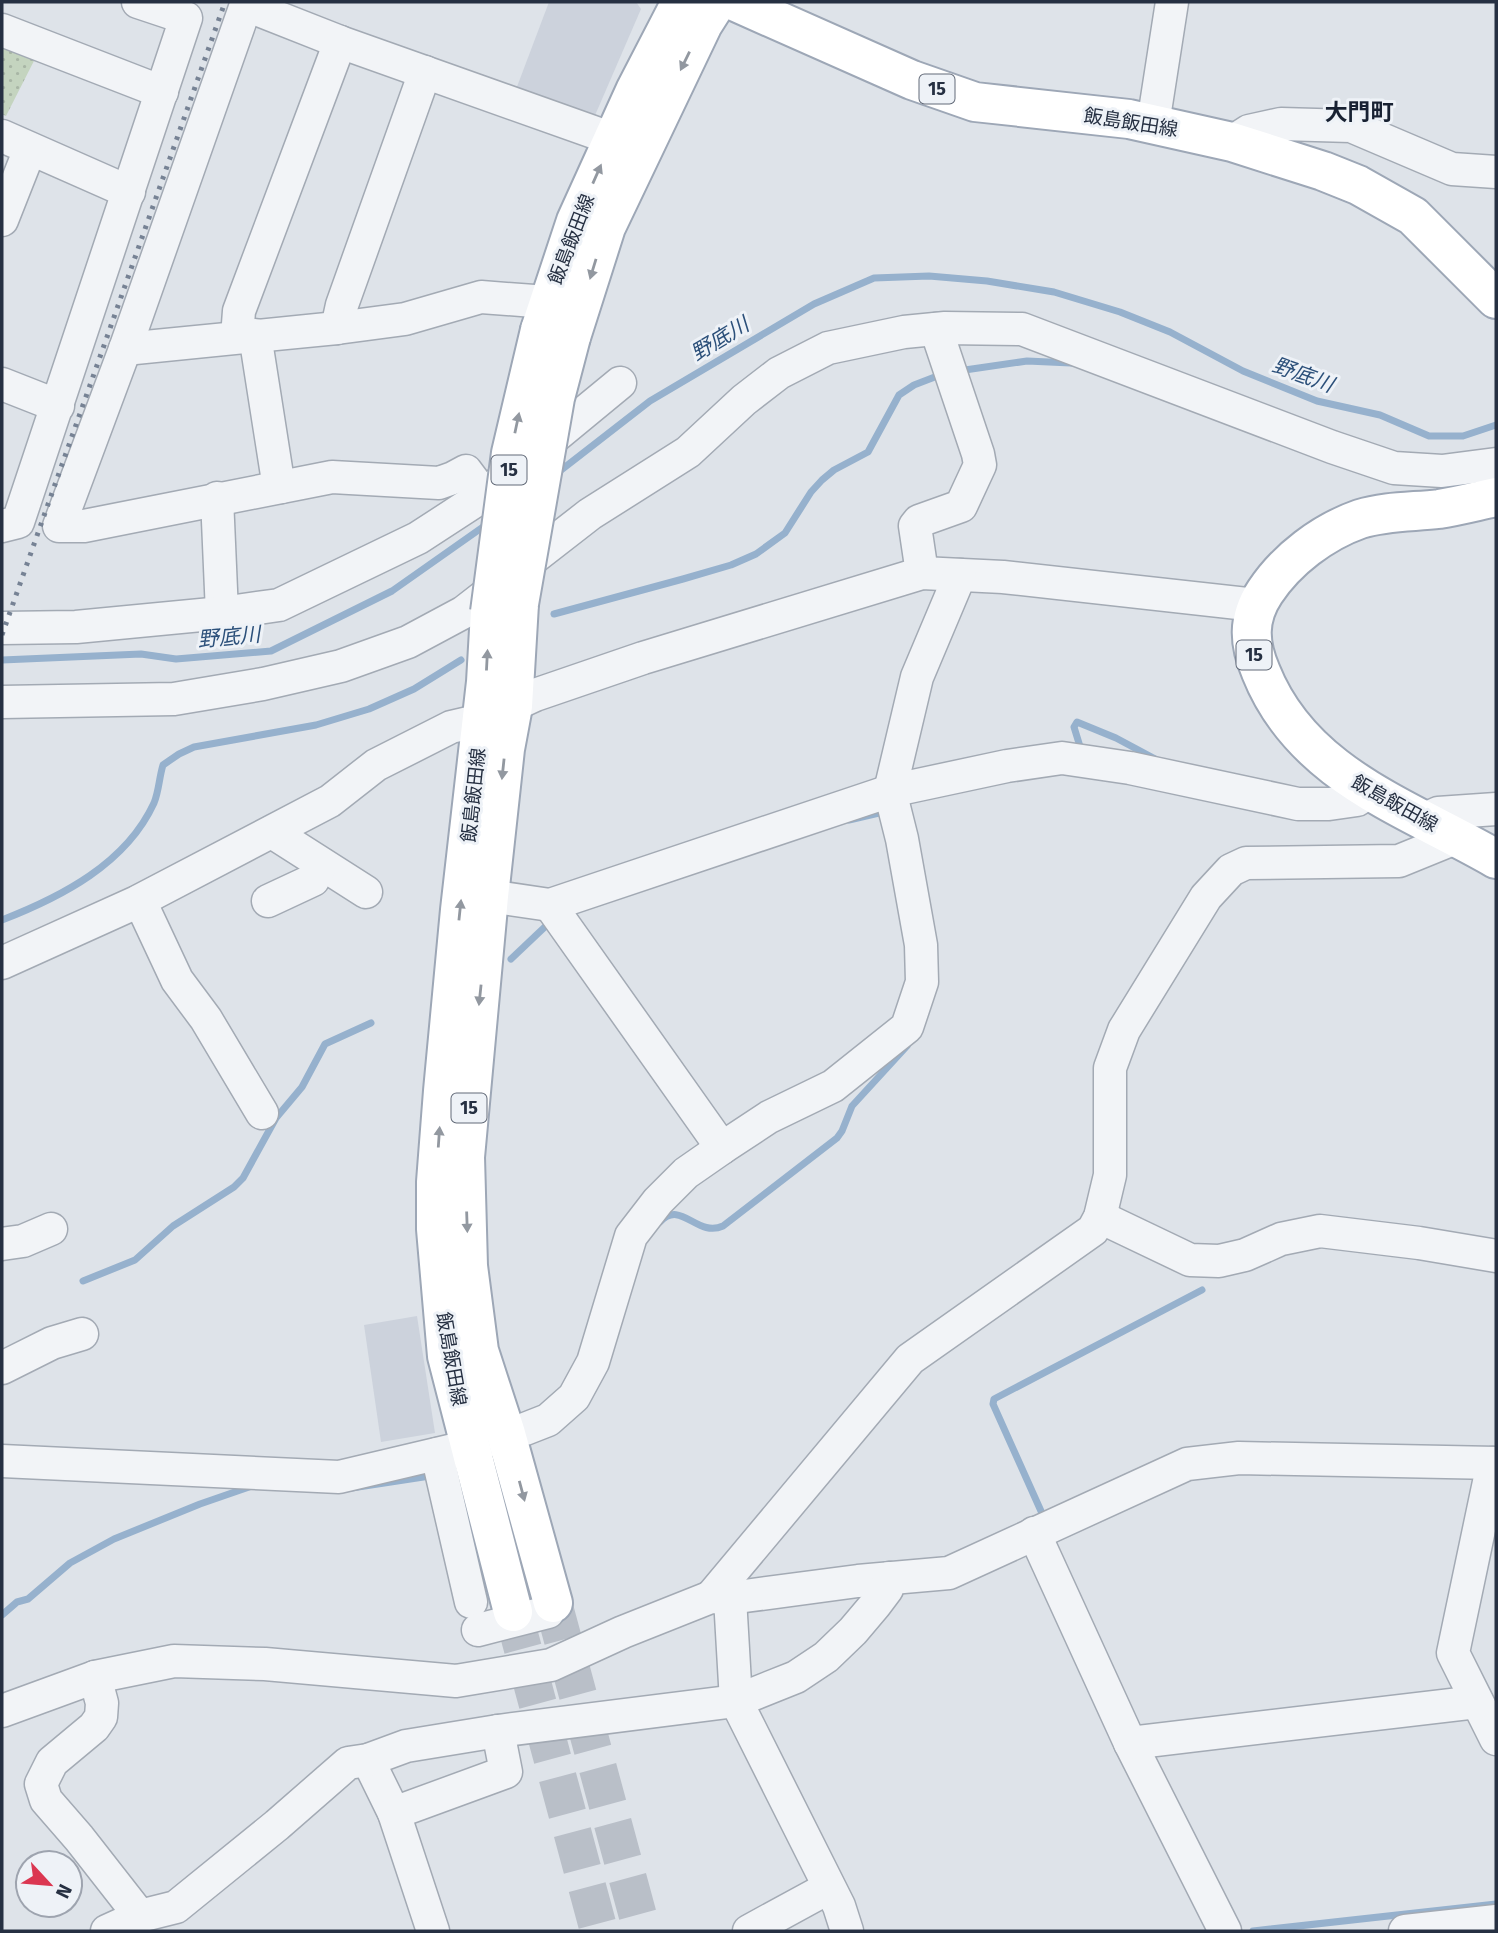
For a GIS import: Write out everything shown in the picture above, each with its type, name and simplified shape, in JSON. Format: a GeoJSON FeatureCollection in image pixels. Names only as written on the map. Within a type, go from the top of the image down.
{"type":"FeatureCollection","features":[{"type":"Feature","properties":{"kind":"main road","name":"飯島飯田線"},"geometry":{"type":"LineString","coordinates":[[538,1609],[453,1450],[438,1276],[436,1182],[460,910],[497,713],[504,608],[555,398],[553,324],[576,221],[681,2]]}},
{"type":"Feature","properties":{"kind":"main road","name":"飯島飯田線"},"geometry":{"type":"LineString","coordinates":[[553,324],[606,227],[703,24],[717,2]]}},
{"type":"Feature","properties":{"kind":"main road","name":"飯島飯田線"},"geometry":{"type":"LineString","coordinates":[[736,2],[912,80],[975,102],[1129,119],[1232,142],[1323,171],[1390,201],[1413,216],[1496,299]]}},
{"type":"Feature","properties":{"kind":"main road","name":"飯島飯田線"},"geometry":{"type":"LineString","coordinates":[[1496,497],[1441,509],[1380,514],[1334,531],[1303,550],[1273,580],[1256,605],[1252,626],[1252,650],[1281,712],[1324,760],[1368,792],[1496,859]]}},
{"type":"Feature","properties":{"kind":"main road","name":"飯島飯田線"},"geometry":{"type":"LineString","coordinates":[[497,713],[505,749],[465,1157],[468,1252],[479,1351],[506,1434],[538,1609]]}},
{"type":"Feature","properties":{"kind":"street"},"geometry":{"type":"LineString","coordinates":[[1153,124],[1172,2]]}},
{"type":"Feature","properties":{"kind":"street"},"geometry":{"type":"LineString","coordinates":[[2,526],[19,522],[186,18],[148,3]]}},
{"type":"Feature","properties":{"kind":"street"},"geometry":{"type":"LineString","coordinates":[[484,495],[466,471],[439,482],[332,477],[85,526],[59,527],[125,349],[246,3],[340,42],[613,139]]}},
{"type":"Feature","properties":{"kind":"street"},"geometry":{"type":"LineString","coordinates":[[2,30],[162,92]]}},
{"type":"Feature","properties":{"kind":"street"},"geometry":{"type":"LineString","coordinates":[[281,486],[239,311],[340,42]]}},
{"type":"Feature","properties":{"kind":"street"},"geometry":{"type":"LineString","coordinates":[[337,328],[342,305],[425,72]]}},
{"type":"Feature","properties":{"kind":"street"},"geometry":{"type":"LineString","coordinates":[[1232,142],[1250,131],[1281,124],[1351,126],[1452,169],[1496,172]]}},
{"type":"Feature","properties":{"kind":"street"},"geometry":{"type":"LineString","coordinates":[[2,220],[16,142],[129,192]]}},
{"type":"Feature","properties":{"kind":"street"},"geometry":{"type":"LineString","coordinates":[[125,349],[405,319],[481,297],[534,301],[553,324]]}},
{"type":"Feature","properties":{"kind":"street"},"geometry":{"type":"LineString","coordinates":[[922,573],[915,526],[919,521],[961,506],[980,465],[936,329]]}},
{"type":"Feature","properties":{"kind":"street"},"geometry":{"type":"LineString","coordinates":[[2,702],[174,699],[263,684],[341,666],[408,642],[464,612],[590,514],[688,452],[744,400],[779,373],[828,348],[904,332],[936,329],[1022,329],[1394,468],[1442,471],[1496,464]]}},
{"type":"Feature","properties":{"kind":"street"},"geometry":{"type":"LineString","coordinates":[[17,628],[76,628],[279,605],[418,538],[484,495],[620,383]]}},
{"type":"Feature","properties":{"kind":"street"},"geometry":{"type":"LineString","coordinates":[[2,384],[58,406]]}},
{"type":"Feature","properties":{"kind":"street"},"geometry":{"type":"LineString","coordinates":[[217,498],[222,613]]}},
{"type":"Feature","properties":{"kind":"street"},"geometry":{"type":"LineString","coordinates":[[2,963],[140,901],[272,832],[330,801],[376,765],[451,727],[497,713],[536,695],[643,657],[922,573],[1122,589],[1256,605]]}},
{"type":"Feature","properties":{"kind":"street"},"geometry":{"type":"LineString","coordinates":[[2,1461],[339,1477],[453,1450],[548,1420],[574,1397],[593,1362],[631,1236],[658,1201],[686,1173],[722,1147],[769,1117],[833,1086],[906,1027],[922,982],[921,944],[902,839],[890,791],[917,677],[960,575]]}},
{"type":"Feature","properties":{"kind":"street"},"geometry":{"type":"LineString","coordinates":[[489,896],[550,905],[776,836],[890,791],[1007,766],[1062,758],[1130,768],[1298,804],[1357,800],[1368,792]]}},
{"type":"Feature","properties":{"kind":"street"},"geometry":{"type":"LineString","coordinates":[[1423,820],[1438,813],[1496,809]]}},
{"type":"Feature","properties":{"kind":"street"},"geometry":{"type":"LineString","coordinates":[[272,832],[366,892]]}},
{"type":"Feature","properties":{"kind":"street"},"geometry":{"type":"LineString","coordinates":[[847,1931],[839,1906],[736,1701],[720,1598],[910,1359],[1093,1230],[1100,1217],[1110,1175],[1110,1068],[1124,1030],[1206,897],[1231,870],[1246,863],[1399,861],[1458,837]]}},
{"type":"Feature","properties":{"kind":"street"},"geometry":{"type":"LineString","coordinates":[[268,901],[313,880],[321,864]]}},
{"type":"Feature","properties":{"kind":"street"},"geometry":{"type":"LineString","coordinates":[[140,901],[177,980],[206,1019],[262,1113]]}},
{"type":"Feature","properties":{"kind":"street"},"geometry":{"type":"LineString","coordinates":[[550,905],[722,1147]]}},
{"type":"Feature","properties":{"kind":"street"},"geometry":{"type":"LineString","coordinates":[[1100,1217],[1190,1260],[1219,1261],[1245,1255],[1281,1239],[1320,1231],[1496,1256]]}},
{"type":"Feature","properties":{"kind":"street"},"geometry":{"type":"LineString","coordinates":[[2,1244],[23,1241],[51,1229]]}},
{"type":"Feature","properties":{"kind":"street"},"geometry":{"type":"LineString","coordinates":[[2,1368],[52,1343],[82,1334]]}},
{"type":"Feature","properties":{"kind":"street"},"geometry":{"type":"LineString","coordinates":[[453,1450],[475,1616],[538,1609]]}},
{"type":"Feature","properties":{"kind":"street"},"geometry":{"type":"LineString","coordinates":[[2,1711],[95,1677],[174,1661],[265,1664],[456,1681],[551,1665],[623,1632],[720,1598],[949,1573],[1187,1464],[1239,1458],[1495,1463],[1453,1653],[1496,1739]]}},
{"type":"Feature","properties":{"kind":"street"},"geometry":{"type":"LineString","coordinates":[[1034,1533],[1130,1743],[1225,1931]]}},
{"type":"Feature","properties":{"kind":"street"},"geometry":{"type":"LineString","coordinates":[[107,1931],[140,1916],[176,1907],[348,1763],[368,1760],[406,1746],[498,1731],[736,1701],[796,1677],[826,1657],[875,1605],[887,1589],[889,1578]]}},
{"type":"Feature","properties":{"kind":"street"},"geometry":{"type":"LineString","coordinates":[[95,1677],[102,1703],[101,1717],[94,1727],[52,1762],[41,1784],[46,1800],[140,1916]]}},
{"type":"Feature","properties":{"kind":"street"},"geometry":{"type":"LineString","coordinates":[[1130,1743],[1477,1702]]}},
{"type":"Feature","properties":{"kind":"street"},"geometry":{"type":"LineString","coordinates":[[394,1813],[506,1772],[498,1731]]}},
{"type":"Feature","properties":{"kind":"street"},"geometry":{"type":"LineString","coordinates":[[368,1760],[394,1813],[433,1931]]}},
{"type":"Feature","properties":{"kind":"street"},"geometry":{"type":"LineString","coordinates":[[749,1931],[828,1888]]}},
{"type":"Feature","properties":{"kind":"street"},"geometry":{"type":"LineString","coordinates":[[1405,1931],[1496,1921]]}},
{"type":"Feature","properties":{"kind":"shaded area"},"geometry":{"type":"Polygon","coordinates":[[[549,2],[636,2],[641,9],[593,120],[515,92],[549,2]]]}},
{"type":"Feature","properties":{"kind":"shaded area"},"geometry":{"type":"Polygon","coordinates":[[[417,1316],[435,1433],[381,1442],[364,1325],[417,1316]]]}},
{"type":"Feature","properties":{"kind":"green space"},"geometry":{"type":"Polygon","coordinates":[[[2,36],[39,51],[6,116],[2,114],[2,36]]]}},
{"type":"Feature","properties":{"kind":"waterway","name":"野底川"},"geometry":{"type":"LineString","coordinates":[[556,474],[650,401],[814,304],[874,278],[929,276],[987,281],[1054,292],[1120,312],[1170,332],[1243,371],[1317,401],[1380,415],[1429,436],[1463,436],[1496,425]]}},
{"type":"Feature","properties":{"kind":"waterway"},"geometry":{"type":"LineString","coordinates":[[958,371],[1027,361],[1071,363]]}},
{"type":"Feature","properties":{"kind":"waterway"},"geometry":{"type":"LineString","coordinates":[[554,614],[731,565],[756,554],[785,533],[811,492],[822,480],[834,470],[868,452],[899,395],[914,385],[940,375]]}},
{"type":"Feature","properties":{"kind":"waterway","name":"野底川"},"geometry":{"type":"LineString","coordinates":[[2,660],[141,654],[176,659],[271,651],[392,591],[490,522]]}},
{"type":"Feature","properties":{"kind":"waterway"},"geometry":{"type":"LineString","coordinates":[[2,920],[69,889],[109,861],[142,825],[156,798],[163,765],[179,754],[194,747],[316,725],[369,709],[414,689],[461,660]]}},
{"type":"Feature","properties":{"kind":"waterway"},"geometry":{"type":"LineString","coordinates":[[1082,753],[1074,727],[1077,722],[1116,738],[1159,761]]}},
{"type":"Feature","properties":{"kind":"waterway"},"geometry":{"type":"LineString","coordinates":[[849,820],[879,813]]}},
{"type":"Feature","properties":{"kind":"waterway"},"geometry":{"type":"LineString","coordinates":[[511,959],[549,923]]}},
{"type":"Feature","properties":{"kind":"waterway"},"geometry":{"type":"LineString","coordinates":[[83,1281],[135,1260],[173,1226],[234,1187],[243,1178],[276,1118],[302,1087],[325,1044],[371,1023]]}},
{"type":"Feature","properties":{"kind":"waterway"},"geometry":{"type":"LineString","coordinates":[[660,1222],[675,1215],[705,1227],[723,1226],[837,1138],[852,1106],[907,1046]]}},
{"type":"Feature","properties":{"kind":"waterway"},"geometry":{"type":"LineString","coordinates":[[1045,1520],[993,1404],[994,1399],[1202,1290]]}},
{"type":"Feature","properties":{"kind":"waterway"},"geometry":{"type":"LineString","coordinates":[[345,1489],[430,1476]]}},
{"type":"Feature","properties":{"kind":"waterway"},"geometry":{"type":"LineString","coordinates":[[2,1615],[17,1602],[28,1599],[70,1563],[114,1539],[252,1486]]}},
{"type":"Feature","properties":{"kind":"waterway"},"geometry":{"type":"LineString","coordinates":[[1253,1931],[1496,1904]]}},
{"type":"Feature","properties":{"kind":"tunnel"},"geometry":{"type":"LineString","coordinates":[[553,1603],[642,1931]]}},
{"type":"Feature","properties":{"kind":"tunnel"},"geometry":{"type":"LineString","coordinates":[[513,1612],[599,1931]]}},
{"type":"Feature","properties":{"kind":"railway"},"geometry":{"type":"LineString","coordinates":[[2,635],[225,2]]}},
{"type":"Feature","properties":{"kind":"district","name":"大門町"},"geometry":{"type":"Point","coordinates":[1359,112]}}]}
